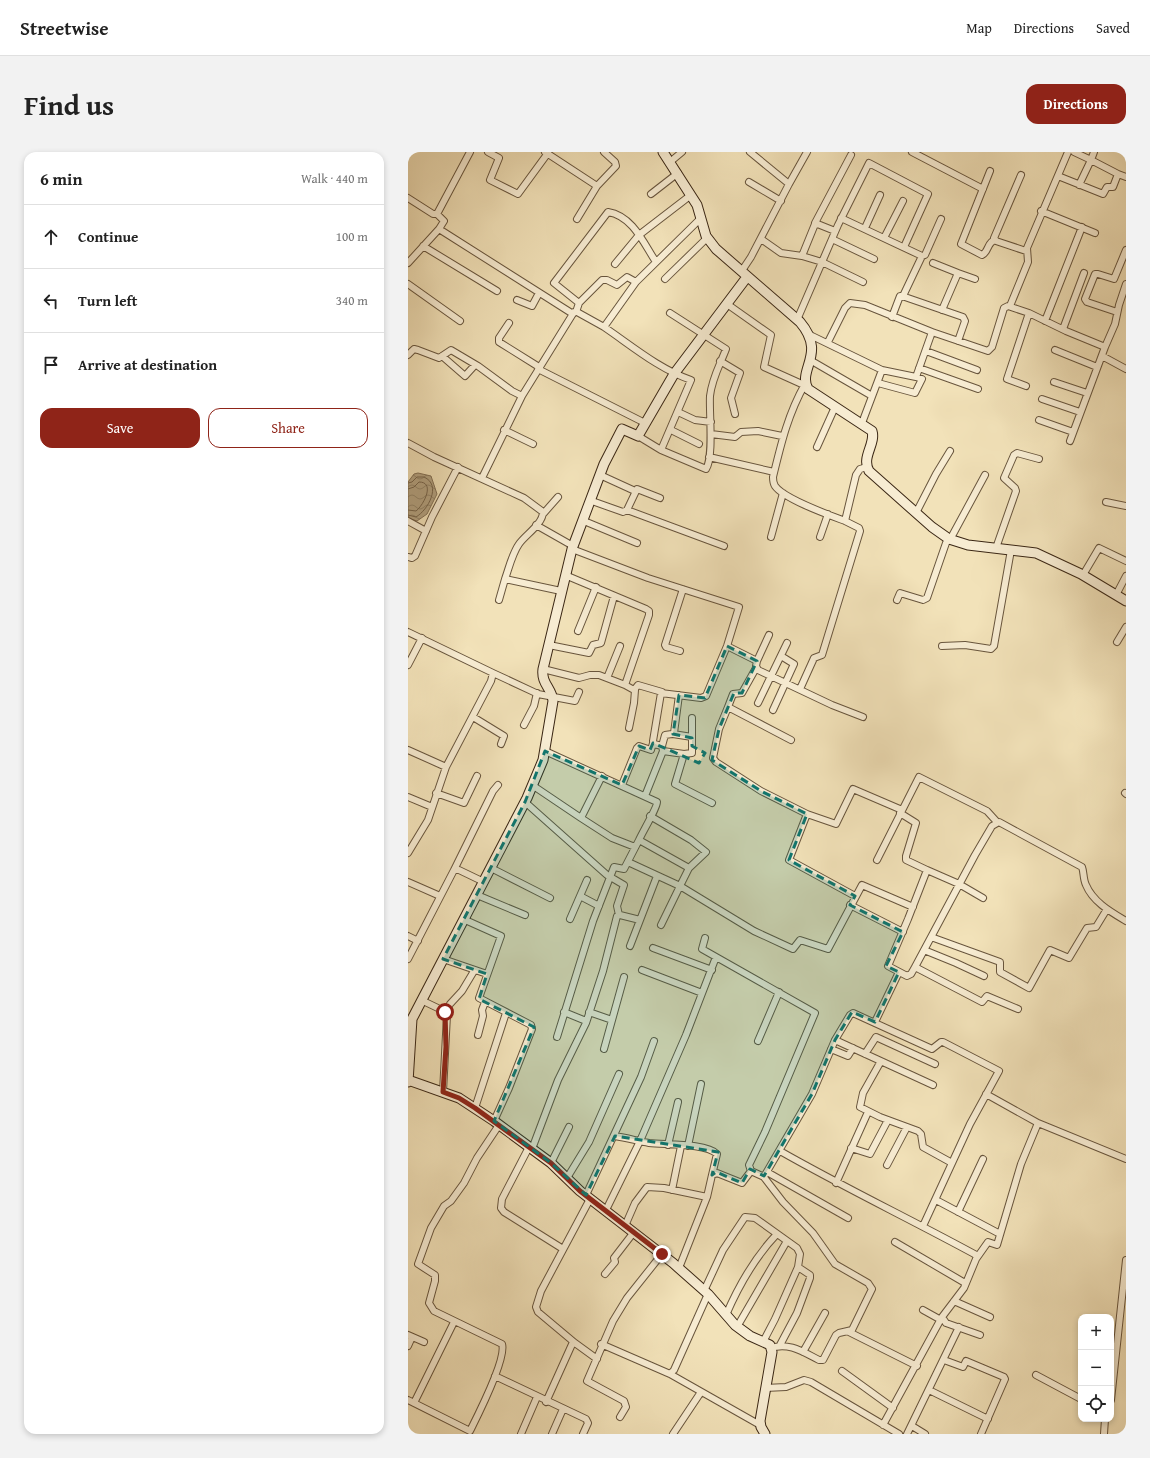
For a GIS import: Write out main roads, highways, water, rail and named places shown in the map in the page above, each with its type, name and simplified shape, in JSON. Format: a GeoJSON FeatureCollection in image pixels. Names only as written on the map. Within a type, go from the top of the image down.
{"type":"FeatureCollection","features":[{"type":"Feature","properties":{"kind":"water"},"geometry":{"type":"Polygon","coordinates":[[[418,473],[431,476],[437,494],[427,514],[417,521],[408,518],[408,482],[414,474],[418,473]]]}}]}
